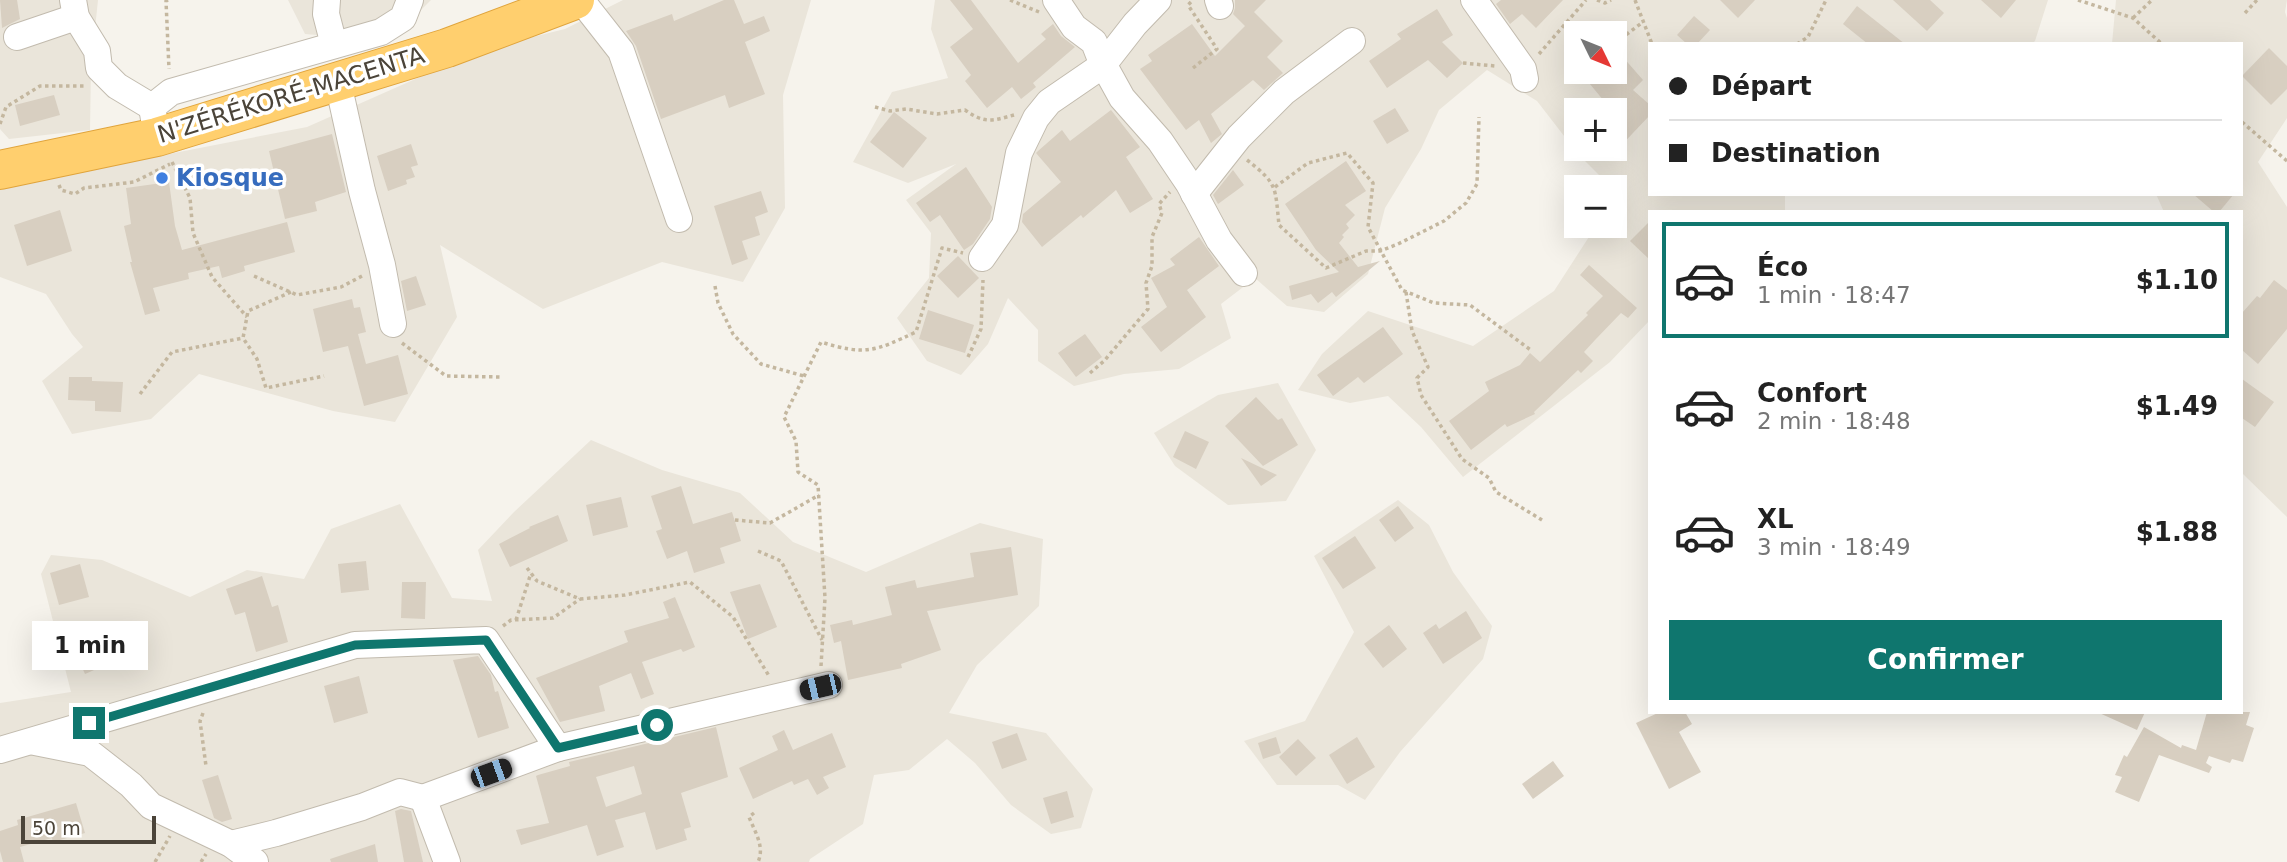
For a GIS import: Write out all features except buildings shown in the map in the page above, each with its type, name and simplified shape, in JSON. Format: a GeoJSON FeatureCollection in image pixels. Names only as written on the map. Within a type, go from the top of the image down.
{"type":"FeatureCollection","features":[{"type":"Feature","properties":{"kind":"highway","name":"N'ZÉRÉKORÉ-MACENTA"},"geometry":{"type":"LineString","coordinates":[[0,170],[338,83],[373,53],[447,48],[575,0]]}},
{"type":"Feature","properties":{"kind":"street"},"geometry":{"type":"LineString","coordinates":[[327,0],[326,14],[334,45]]}},
{"type":"Feature","properties":{"kind":"street"},"geometry":{"type":"LineString","coordinates":[[17,37],[75,9],[97,51],[99,68],[161,127],[334,45],[373,53],[381,32],[402,18],[410,0]]}},
{"type":"Feature","properties":{"kind":"street"},"geometry":{"type":"LineString","coordinates":[[582,0],[621,51],[679,219]]}},
{"type":"Feature","properties":{"kind":"street"},"geometry":{"type":"LineString","coordinates":[[1056,0],[1074,27],[1094,42],[1103,65],[1122,98],[1160,141],[1219,240],[1244,273]]}},
{"type":"Feature","properties":{"kind":"street"},"geometry":{"type":"LineString","coordinates":[[1066,0],[1074,27]]}},
{"type":"Feature","properties":{"kind":"street"},"geometry":{"type":"LineString","coordinates":[[983,257],[1005,225],[1019,153],[1036,118],[1049,102],[1103,65],[1158,0]]}},
{"type":"Feature","properties":{"kind":"street"},"geometry":{"type":"LineString","coordinates":[[1474,0],[1523,69],[1525,79]]}},
{"type":"Feature","properties":{"kind":"street"},"geometry":{"type":"LineString","coordinates":[[1189,186],[1284,92],[1352,41]]}},
{"type":"Feature","properties":{"kind":"street"},"geometry":{"type":"LineString","coordinates":[[338,83],[382,265],[393,324]]}},
{"type":"Feature","properties":{"kind":"street"},"geometry":{"type":"LineString","coordinates":[[0,750],[355,645],[486,640],[558,748]]}},
{"type":"Feature","properties":{"kind":"street"},"geometry":{"type":"LineString","coordinates":[[231,844],[362,807],[400,792],[424,798],[558,748],[825,686]]}},
{"type":"Feature","properties":{"kind":"street"},"geometry":{"type":"LineString","coordinates":[[30,741],[90,752],[131,785],[151,806],[231,844],[256,862]]}},
{"type":"Feature","properties":{"kind":"street"},"geometry":{"type":"LineString","coordinates":[[424,798],[447,862]]}},
{"type":"Feature","properties":{"kind":"path"},"geometry":{"type":"LineString","coordinates":[[1193,0],[1188,5],[1217,49],[1193,68]]}},
{"type":"Feature","properties":{"kind":"path"},"geometry":{"type":"LineString","coordinates":[[1597,0],[1605,3],[1611,0]]}},
{"type":"Feature","properties":{"kind":"path"},"geometry":{"type":"LineString","coordinates":[[1635,0],[1651,42]]}},
{"type":"Feature","properties":{"kind":"path"},"geometry":{"type":"LineString","coordinates":[[1800,42],[1808,37],[1826,0]]}},
{"type":"Feature","properties":{"kind":"path"},"geometry":{"type":"LineString","coordinates":[[2078,0],[2133,18],[2160,42]]}},
{"type":"Feature","properties":{"kind":"path"},"geometry":{"type":"LineString","coordinates":[[2133,18],[2152,0]]}},
{"type":"Feature","properties":{"kind":"path"},"geometry":{"type":"LineString","coordinates":[[2245,13],[2257,0]]}},
{"type":"Feature","properties":{"kind":"path"},"geometry":{"type":"LineString","coordinates":[[51,159],[61,191],[75,194],[84,188],[134,181],[161,127],[166,1]]}},
{"type":"Feature","properties":{"kind":"path"},"geometry":{"type":"LineString","coordinates":[[1628,33],[1643,22]]}},
{"type":"Feature","properties":{"kind":"path"},"geometry":{"type":"LineString","coordinates":[[0,124],[3,106],[40,86],[117,86]]}},
{"type":"Feature","properties":{"kind":"path"},"geometry":{"type":"LineString","coordinates":[[875,107],[890,111],[906,109],[937,114],[965,110],[979,120],[992,121],[1049,102]]}},
{"type":"Feature","properties":{"kind":"path"},"geometry":{"type":"LineString","coordinates":[[1244,158],[1269,177],[1275,187],[1279,225],[1326,268],[1366,251],[1380,251],[1398,244],[1444,221],[1466,203],[1477,184],[1479,117]]}},
{"type":"Feature","properties":{"kind":"path"},"geometry":{"type":"LineString","coordinates":[[2243,123],[2287,161]]}},
{"type":"Feature","properties":{"kind":"path"},"geometry":{"type":"LineString","coordinates":[[161,127],[190,198],[193,233],[212,277],[247,317]]}},
{"type":"Feature","properties":{"kind":"path"},"geometry":{"type":"LineString","coordinates":[[1275,187],[1308,163],[1347,153],[1373,183],[1368,227],[1402,290],[1434,303],[1470,305],[1532,351]]}},
{"type":"Feature","properties":{"kind":"path"},"geometry":{"type":"LineString","coordinates":[[1090,373],[1104,361],[1148,309],[1146,283],[1152,266],[1152,237],[1162,214],[1158,204],[1189,186]]}},
{"type":"Feature","properties":{"kind":"path"},"geometry":{"type":"LineString","coordinates":[[825,686],[822,641],[825,598],[818,485],[798,472],[796,442],[784,417],[821,342],[846,350],[875,350],[916,332],[942,248],[983,257],[981,329],[968,356]]}},
{"type":"Feature","properties":{"kind":"path"},"geometry":{"type":"LineString","coordinates":[[254,276],[297,295],[341,287],[382,265]]}},
{"type":"Feature","properties":{"kind":"path"},"geometry":{"type":"LineString","coordinates":[[715,286],[718,303],[733,334],[761,364],[804,376]]}},
{"type":"Feature","properties":{"kind":"path"},"geometry":{"type":"LineString","coordinates":[[291,292],[248,310],[243,338],[257,359],[266,388],[324,376]]}},
{"type":"Feature","properties":{"kind":"path"},"geometry":{"type":"LineString","coordinates":[[1406,292],[1412,331],[1428,367],[1417,378],[1421,395],[1462,459],[1489,478],[1496,492],[1542,520]]}},
{"type":"Feature","properties":{"kind":"path"},"geometry":{"type":"LineString","coordinates":[[393,324],[393,335],[446,376],[501,377]]}},
{"type":"Feature","properties":{"kind":"path"},"geometry":{"type":"LineString","coordinates":[[140,394],[172,352],[243,338]]}},
{"type":"Feature","properties":{"kind":"path"},"geometry":{"type":"LineString","coordinates":[[735,520],[770,523],[819,495]]}},
{"type":"Feature","properties":{"kind":"path"},"geometry":{"type":"LineString","coordinates":[[758,551],[782,561],[822,641]]}},
{"type":"Feature","properties":{"kind":"path"},"geometry":{"type":"LineString","coordinates":[[527,568],[537,581],[580,599],[625,595],[690,582],[733,617],[780,696]]}},
{"type":"Feature","properties":{"kind":"path"},"geometry":{"type":"LineString","coordinates":[[516,620],[531,573]]}},
{"type":"Feature","properties":{"kind":"path"},"geometry":{"type":"LineString","coordinates":[[486,640],[511,620],[553,618],[580,599]]}},
{"type":"Feature","properties":{"kind":"path"},"geometry":{"type":"LineString","coordinates":[[206,766],[200,721],[214,686]]}},
{"type":"Feature","properties":{"kind":"path"},"geometry":{"type":"LineString","coordinates":[[754,813],[749,817],[760,843],[761,855],[758,862]]}},
{"type":"Feature","properties":{"kind":"path"},"geometry":{"type":"LineString","coordinates":[[155,862],[170,835],[172,816]]}},
{"type":"Feature","properties":{"kind":"shaded area"},"geometry":{"type":"Polygon","coordinates":[[[0,0],[98,0],[91,67],[90,130],[9,139],[0,129],[0,0]]]}},
{"type":"Feature","properties":{"kind":"shaded area"},"geometry":{"type":"Polygon","coordinates":[[[288,0],[431,0],[390,41],[305,34],[288,0]]]}},
{"type":"Feature","properties":{"kind":"shaded area"},"geometry":{"type":"Polygon","coordinates":[[[623,0],[811,0],[783,95],[785,208],[743,282],[662,262],[543,309],[440,245],[457,317],[395,422],[333,411],[199,374],[151,419],[72,434],[42,381],[83,347],[46,294],[0,277],[0,187],[307,127],[483,49],[565,29],[623,0]]]}},
{"type":"Feature","properties":{"kind":"shaded area"},"geometry":{"type":"Polygon","coordinates":[[[935,0],[2048,0],[2034,42],[1648,42],[1648,196],[1785,196],[1785,210],[1648,210],[1648,322],[1610,362],[1463,477],[1421,427],[1388,396],[1350,403],[1298,390],[1322,354],[1368,311],[1473,346],[1554,291],[1588,238],[1627,238],[1627,175],[1599,175],[1585,161],[1627,161],[1627,98],[1564,98],[1564,136],[1537,101],[1487,70],[1439,110],[1421,149],[1385,208],[1368,274],[1324,312],[1287,306],[1255,278],[1221,304],[1231,338],[1179,369],[1124,374],[1074,386],[1038,361],[1038,330],[1008,298],[988,344],[961,375],[927,361],[897,318],[929,278],[931,233],[906,200],[956,164],[908,183],[853,162],[892,92],[948,78],[931,29],[935,0]]]}},
{"type":"Feature","properties":{"kind":"shaded area"},"geometry":{"type":"Polygon","coordinates":[[[2116,0],[2287,0],[2287,118],[2258,162],[2287,207],[2287,517],[2243,474],[2243,210],[2163,210],[2157,196],[2243,196],[2243,42],[2112,42],[2116,0]]]}},
{"type":"Feature","properties":{"kind":"shaded area"},"geometry":{"type":"Polygon","coordinates":[[[1278,383],[1316,450],[1286,501],[1228,505],[1175,466],[1154,433],[1218,395],[1278,383]]]}},
{"type":"Feature","properties":{"kind":"shaded area"},"geometry":{"type":"Polygon","coordinates":[[[591,440],[662,470],[740,493],[793,542],[866,572],[980,523],[1043,539],[1039,606],[977,665],[949,713],[1046,733],[1093,789],[1081,828],[1051,834],[1011,805],[975,763],[947,739],[909,770],[874,775],[863,824],[809,862],[0,862],[0,703],[71,692],[41,574],[51,555],[102,560],[190,597],[247,570],[304,579],[331,529],[400,504],[452,598],[492,601],[478,550],[514,512],[591,440]]]}},
{"type":"Feature","properties":{"kind":"shaded area"},"geometry":{"type":"Polygon","coordinates":[[[1398,500],[1429,525],[1453,572],[1492,626],[1483,659],[1400,752],[1365,800],[1338,785],[1277,785],[1244,741],[1305,721],[1354,632],[1314,556],[1398,500]]]}},
{"type":"Feature","properties":{"kind":"place","name":"Kiosque"},"geometry":{"type":"Point","coordinates":[162,178]}},
{"type":"Feature","properties":{"kind":"route"},"geometry":{"type":"LineString","coordinates":[[89,723],[355,645],[486,640],[558,748],[657,725]]}}]}
